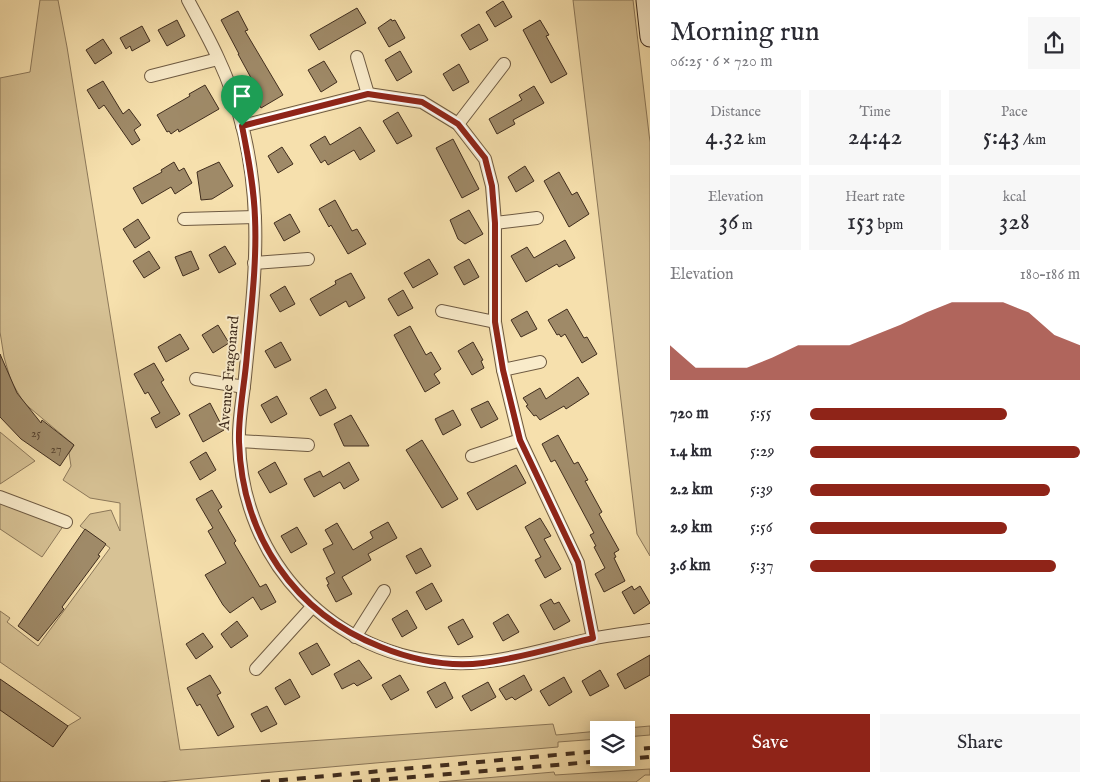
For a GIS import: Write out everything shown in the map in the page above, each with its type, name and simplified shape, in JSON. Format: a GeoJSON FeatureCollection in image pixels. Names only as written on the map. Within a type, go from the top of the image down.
{"type":"FeatureCollection","features":[{"type":"Feature","properties":{"kind":"main road"},"geometry":{"type":"LineString","coordinates":[[646,0],[650,37]]}},
{"type":"Feature","properties":{"kind":"street","name":"Avenue Fragonard"},"geometry":{"type":"LineString","coordinates":[[188,0],[218,59],[234,99],[242,126],[250,166],[255,217],[254,263],[239,441],[242,478],[249,506],[258,532],[272,558],[312,607],[355,637],[419,660],[483,663],[593,638],[650,630]]}},
{"type":"Feature","properties":{"kind":"street"},"geometry":{"type":"LineString","coordinates":[[357,57],[368,94]]}},
{"type":"Feature","properties":{"kind":"street"},"geometry":{"type":"LineString","coordinates":[[151,76],[218,59]]}},
{"type":"Feature","properties":{"kind":"street"},"geometry":{"type":"LineString","coordinates":[[458,124],[504,64]]}},
{"type":"Feature","properties":{"kind":"street"},"geometry":{"type":"LineString","coordinates":[[242,126],[368,94],[422,102],[458,124],[485,158],[492,186],[495,223],[495,322],[503,370],[520,440],[578,562],[593,638]]}},
{"type":"Feature","properties":{"kind":"street"},"geometry":{"type":"LineString","coordinates":[[184,219],[255,217]]}},
{"type":"Feature","properties":{"kind":"street"},"geometry":{"type":"LineString","coordinates":[[495,223],[537,218]]}},
{"type":"Feature","properties":{"kind":"street"},"geometry":{"type":"LineString","coordinates":[[254,263],[308,259]]}},
{"type":"Feature","properties":{"kind":"street"},"geometry":{"type":"LineString","coordinates":[[442,311],[495,322]]}},
{"type":"Feature","properties":{"kind":"street"},"geometry":{"type":"LineString","coordinates":[[503,370],[540,362]]}},
{"type":"Feature","properties":{"kind":"street"},"geometry":{"type":"LineString","coordinates":[[196,380],[244,387]]}},
{"type":"Feature","properties":{"kind":"street"},"geometry":{"type":"LineString","coordinates":[[472,456],[520,440]]}},
{"type":"Feature","properties":{"kind":"street"},"geometry":{"type":"LineString","coordinates":[[239,441],[308,445]]}},
{"type":"Feature","properties":{"kind":"street"},"geometry":{"type":"LineString","coordinates":[[0,497],[66,522]]}},
{"type":"Feature","properties":{"kind":"street"},"geometry":{"type":"LineString","coordinates":[[355,637],[384,591]]}},
{"type":"Feature","properties":{"kind":"street"},"geometry":{"type":"LineString","coordinates":[[256,669],[312,607]]}},
{"type":"Feature","properties":{"kind":"shaded area"},"geometry":{"type":"Polygon","coordinates":[[[40,0],[58,0],[180,750],[553,724],[556,735],[590,732],[590,740],[558,742],[558,747],[159,782],[0,782],[0,710],[66,727],[81,718],[0,662],[0,611],[10,618],[7,622],[38,646],[110,548],[80,526],[90,514],[111,510],[120,531],[120,503],[90,498],[63,480],[71,466],[69,453],[74,445],[24,403],[11,381],[4,357],[0,332],[0,78],[30,72],[40,0]]]}},
{"type":"Feature","properties":{"kind":"shaded area"},"geometry":{"type":"Polygon","coordinates":[[[573,0],[633,0],[650,142],[650,556],[637,534],[573,0]]]}},
{"type":"Feature","properties":{"kind":"shaded area"},"geometry":{"type":"Polygon","coordinates":[[[0,432],[35,461],[0,484],[0,432]]]}},
{"type":"Feature","properties":{"kind":"shaded area"},"geometry":{"type":"Polygon","coordinates":[[[0,497],[66,522],[42,557],[0,529],[0,497]]]}},
{"type":"Feature","properties":{"kind":"shaded area"},"geometry":{"type":"Polygon","coordinates":[[[650,726],[650,735],[635,736],[635,727],[650,726]]]}},
{"type":"Feature","properties":{"kind":"shaded area"},"geometry":{"type":"Polygon","coordinates":[[[650,769],[650,775],[645,775],[636,782],[439,782],[554,772],[555,775],[650,769]]]}},
{"type":"Feature","properties":{"kind":"building"},"geometry":{"type":"Polygon","coordinates":[[[503,1],[512,17],[495,27],[486,12],[503,1]]]}},
{"type":"Feature","properties":{"kind":"building"},"geometry":{"type":"Polygon","coordinates":[[[357,8],[366,23],[319,50],[310,35],[357,8]]]}},
{"type":"Feature","properties":{"kind":"building"},"geometry":{"type":"Polygon","coordinates":[[[238,11],[248,30],[245,31],[283,95],[261,108],[251,90],[256,87],[221,20],[238,11]]]}},
{"type":"Feature","properties":{"kind":"building"},"geometry":{"type":"Polygon","coordinates":[[[391,19],[392,21],[395,20],[405,38],[389,47],[378,28],[391,19]]]}},
{"type":"Feature","properties":{"kind":"building"},"geometry":{"type":"Polygon","coordinates":[[[177,20],[185,36],[167,46],[158,30],[177,20]]]}},
{"type":"Feature","properties":{"kind":"building"},"geometry":{"type":"Polygon","coordinates":[[[540,20],[549,35],[546,36],[567,74],[551,83],[523,30],[540,20]]]}},
{"type":"Feature","properties":{"kind":"building"},"geometry":{"type":"Polygon","coordinates":[[[479,24],[488,40],[470,50],[461,35],[479,24]]]}},
{"type":"Feature","properties":{"kind":"building"},"geometry":{"type":"Polygon","coordinates":[[[142,26],[150,41],[132,51],[130,46],[126,49],[120,38],[142,26]]]}},
{"type":"Feature","properties":{"kind":"building"},"geometry":{"type":"Polygon","coordinates":[[[103,39],[112,53],[95,64],[86,50],[103,39]]]}},
{"type":"Feature","properties":{"kind":"building"},"geometry":{"type":"Polygon","coordinates":[[[400,51],[412,72],[397,81],[385,60],[400,51]]]}},
{"type":"Feature","properties":{"kind":"building"},"geometry":{"type":"Polygon","coordinates":[[[324,61],[337,82],[321,92],[308,70],[324,61]]]}},
{"type":"Feature","properties":{"kind":"building"},"geometry":{"type":"Polygon","coordinates":[[[459,64],[469,82],[453,91],[443,74],[459,64]]]}},
{"type":"Feature","properties":{"kind":"building"},"geometry":{"type":"Polygon","coordinates":[[[103,81],[123,114],[129,109],[141,125],[134,130],[140,140],[132,145],[104,105],[99,109],[87,90],[103,81]]]}},
{"type":"Feature","properties":{"kind":"building"},"geometry":{"type":"Polygon","coordinates":[[[205,85],[219,109],[179,132],[178,129],[171,134],[169,131],[167,132],[157,115],[205,85]]]}},
{"type":"Feature","properties":{"kind":"building"},"geometry":{"type":"Polygon","coordinates":[[[534,86],[544,103],[513,120],[515,124],[497,134],[489,119],[522,100],[519,95],[534,86]]]}},
{"type":"Feature","properties":{"kind":"building"},"geometry":{"type":"Polygon","coordinates":[[[398,112],[412,136],[397,144],[383,121],[398,112]]]}},
{"type":"Feature","properties":{"kind":"building"},"geometry":{"type":"Polygon","coordinates":[[[360,127],[375,151],[360,160],[354,150],[328,165],[325,160],[321,163],[310,145],[325,136],[330,145],[360,127]]]}},
{"type":"Feature","properties":{"kind":"building"},"geometry":{"type":"Polygon","coordinates":[[[453,139],[479,189],[462,198],[436,148],[453,139]]]}},
{"type":"Feature","properties":{"kind":"building"},"geometry":{"type":"Polygon","coordinates":[[[282,147],[293,164],[278,173],[268,156],[282,147]]]}},
{"type":"Feature","properties":{"kind":"building"},"geometry":{"type":"Polygon","coordinates":[[[174,162],[179,171],[184,168],[192,183],[175,194],[171,187],[142,204],[133,188],[162,172],[161,170],[174,162]]]}},
{"type":"Feature","properties":{"kind":"building"},"geometry":{"type":"Polygon","coordinates":[[[219,162],[233,186],[212,199],[201,200],[197,172],[219,162]]]}},
{"type":"Feature","properties":{"kind":"building"},"geometry":{"type":"Polygon","coordinates":[[[525,166],[534,181],[516,192],[508,177],[525,166]]]}},
{"type":"Feature","properties":{"kind":"building"},"geometry":{"type":"Polygon","coordinates":[[[559,172],[572,195],[577,192],[589,214],[569,227],[544,181],[559,172]]]}},
{"type":"Feature","properties":{"kind":"building"},"geometry":{"type":"Polygon","coordinates":[[[335,200],[352,231],[357,229],[366,244],[348,254],[319,209],[335,200]]]}},
{"type":"Feature","properties":{"kind":"building"},"geometry":{"type":"Polygon","coordinates":[[[469,210],[483,234],[465,244],[458,239],[450,220],[469,210]]]}},
{"type":"Feature","properties":{"kind":"building"},"geometry":{"type":"Polygon","coordinates":[[[290,214],[300,232],[284,241],[274,223],[290,214]]]}},
{"type":"Feature","properties":{"kind":"building"},"geometry":{"type":"Polygon","coordinates":[[[138,219],[150,238],[135,248],[123,229],[138,219]]]}},
{"type":"Feature","properties":{"kind":"building"},"geometry":{"type":"Polygon","coordinates":[[[565,240],[575,258],[559,267],[557,264],[526,282],[511,256],[527,247],[534,258],[565,240]]]}},
{"type":"Feature","properties":{"kind":"building"},"geometry":{"type":"Polygon","coordinates":[[[225,246],[236,264],[219,273],[209,255],[225,246]]]}},
{"type":"Feature","properties":{"kind":"building"},"geometry":{"type":"Polygon","coordinates":[[[149,251],[160,268],[144,278],[133,261],[149,251]]]}},
{"type":"Feature","properties":{"kind":"building"},"geometry":{"type":"Polygon","coordinates":[[[191,251],[199,269],[183,276],[175,257],[191,251]]]}},
{"type":"Feature","properties":{"kind":"building"},"geometry":{"type":"Polygon","coordinates":[[[429,259],[438,274],[413,288],[404,273],[429,259]]]}},
{"type":"Feature","properties":{"kind":"building"},"geometry":{"type":"Polygon","coordinates":[[[469,259],[479,277],[464,285],[454,267],[469,259]]]}},
{"type":"Feature","properties":{"kind":"building"},"geometry":{"type":"Polygon","coordinates":[[[351,273],[365,298],[349,307],[346,301],[320,316],[310,299],[336,284],[335,281],[351,273]]]}},
{"type":"Feature","properties":{"kind":"building"},"geometry":{"type":"Polygon","coordinates":[[[285,286],[295,304],[280,312],[270,295],[285,286]]]}},
{"type":"Feature","properties":{"kind":"building"},"geometry":{"type":"Polygon","coordinates":[[[403,290],[413,308],[398,316],[388,299],[403,290]]]}},
{"type":"Feature","properties":{"kind":"building"},"geometry":{"type":"Polygon","coordinates":[[[567,309],[584,338],[587,337],[597,354],[582,363],[565,334],[561,337],[559,334],[557,335],[548,320],[567,309]]]}},
{"type":"Feature","properties":{"kind":"building"},"geometry":{"type":"Polygon","coordinates":[[[527,311],[537,329],[521,337],[511,320],[527,311]]]}},
{"type":"Feature","properties":{"kind":"building"},"geometry":{"type":"Polygon","coordinates":[[[218,325],[229,343],[213,353],[202,335],[218,325]]]}},
{"type":"Feature","properties":{"kind":"building"},"geometry":{"type":"Polygon","coordinates":[[[410,326],[426,355],[431,352],[441,369],[434,374],[440,383],[425,392],[394,335],[410,326]]]}},
{"type":"Feature","properties":{"kind":"building"},"geometry":{"type":"Polygon","coordinates":[[[180,334],[189,349],[166,362],[158,347],[180,334]]]}},
{"type":"Feature","properties":{"kind":"building"},"geometry":{"type":"Polygon","coordinates":[[[281,342],[291,360],[275,368],[265,351],[281,342]]]}},
{"type":"Feature","properties":{"kind":"building"},"geometry":{"type":"Polygon","coordinates":[[[473,342],[483,360],[481,361],[484,368],[472,375],[458,351],[473,342]]]}},
{"type":"Feature","properties":{"kind":"building"},"geometry":{"type":"Polygon","coordinates":[[[0,354],[17,393],[41,423],[42,420],[74,445],[60,466],[21,439],[0,417],[0,354]]]}},
{"type":"Feature","properties":{"kind":"building"},"geometry":{"type":"Polygon","coordinates":[[[154,363],[164,380],[161,382],[180,414],[156,428],[151,418],[160,413],[148,392],[145,394],[134,374],[154,363]]]}},
{"type":"Feature","properties":{"kind":"building"},"geometry":{"type":"Polygon","coordinates":[[[578,377],[589,394],[566,409],[564,406],[540,420],[526,406],[528,405],[523,398],[540,388],[546,399],[578,377]]]}},
{"type":"Feature","properties":{"kind":"building"},"geometry":{"type":"Polygon","coordinates":[[[326,389],[336,408],[320,416],[310,398],[326,389]]]}},
{"type":"Feature","properties":{"kind":"building"},"geometry":{"type":"Polygon","coordinates":[[[277,396],[287,414],[271,423],[261,405],[277,396]]]}},
{"type":"Feature","properties":{"kind":"building"},"geometry":{"type":"Polygon","coordinates":[[[488,401],[498,419],[481,428],[471,409],[488,401]]]}},
{"type":"Feature","properties":{"kind":"building"},"geometry":{"type":"Polygon","coordinates":[[[210,403],[224,430],[203,442],[189,415],[210,403]]]}},
{"type":"Feature","properties":{"kind":"building"},"geometry":{"type":"Polygon","coordinates":[[[453,410],[461,425],[443,435],[435,419],[453,410]]]}},
{"type":"Feature","properties":{"kind":"building"},"geometry":{"type":"Polygon","coordinates":[[[351,415],[369,446],[344,446],[334,424],[351,415]]]}},
{"type":"Feature","properties":{"kind":"building"},"geometry":{"type":"Polygon","coordinates":[[[558,435],[574,464],[578,462],[588,480],[585,481],[602,512],[599,514],[619,550],[614,553],[616,557],[614,558],[625,581],[604,592],[595,574],[605,568],[590,535],[594,533],[555,460],[551,462],[542,444],[558,435]]]}},
{"type":"Feature","properties":{"kind":"building"},"geometry":{"type":"Polygon","coordinates":[[[422,440],[458,499],[442,508],[406,450],[422,440]]]}},
{"type":"Feature","properties":{"kind":"building"},"geometry":{"type":"Polygon","coordinates":[[[206,452],[216,470],[200,480],[190,462],[206,452]]]}},
{"type":"Feature","properties":{"kind":"building"},"geometry":{"type":"Polygon","coordinates":[[[275,462],[287,484],[270,493],[258,472],[275,462]]]}},
{"type":"Feature","properties":{"kind":"building"},"geometry":{"type":"Polygon","coordinates":[[[349,462],[359,480],[344,489],[340,482],[314,497],[304,479],[320,471],[323,477],[349,462]]]}},
{"type":"Feature","properties":{"kind":"building"},"geometry":{"type":"Polygon","coordinates":[[[516,465],[526,483],[477,510],[467,493],[516,465]]]}},
{"type":"Feature","properties":{"kind":"building"},"geometry":{"type":"Polygon","coordinates":[[[212,490],[222,507],[218,510],[236,541],[234,543],[260,587],[266,584],[276,602],[261,610],[253,597],[230,613],[205,575],[226,563],[208,531],[213,528],[196,499],[212,490]]]}},
{"type":"Feature","properties":{"kind":"building"},"geometry":{"type":"Polygon","coordinates":[[[540,518],[551,536],[544,539],[561,569],[545,578],[535,560],[541,557],[525,527],[540,518]]]}},
{"type":"Feature","properties":{"kind":"building"},"geometry":{"type":"Polygon","coordinates":[[[388,522],[397,538],[368,554],[371,560],[342,577],[352,594],[336,602],[327,585],[329,584],[326,578],[335,573],[323,549],[333,544],[325,530],[337,523],[353,550],[373,538],[370,532],[388,522]]]}},
{"type":"Feature","properties":{"kind":"building"},"geometry":{"type":"Polygon","coordinates":[[[297,527],[307,544],[291,553],[281,536],[297,527]]]}},
{"type":"Feature","properties":{"kind":"building"},"geometry":{"type":"Polygon","coordinates":[[[85,529],[106,544],[98,555],[100,556],[62,607],[64,609],[38,641],[18,626],[85,529]]]}},
{"type":"Feature","properties":{"kind":"building"},"geometry":{"type":"Polygon","coordinates":[[[421,548],[431,566],[416,574],[406,556],[421,548]]]}},
{"type":"Feature","properties":{"kind":"building"},"geometry":{"type":"Polygon","coordinates":[[[432,583],[442,601],[426,610],[416,592],[432,583]]]}},
{"type":"Feature","properties":{"kind":"building"},"geometry":{"type":"Polygon","coordinates":[[[632,586],[634,590],[640,586],[650,603],[634,614],[622,592],[632,586]]]}},
{"type":"Feature","properties":{"kind":"building"},"geometry":{"type":"Polygon","coordinates":[[[551,599],[554,604],[559,602],[570,621],[554,630],[540,605],[551,599]]]}},
{"type":"Feature","properties":{"kind":"building"},"geometry":{"type":"Polygon","coordinates":[[[407,610],[417,628],[402,637],[392,619],[407,610]]]}},
{"type":"Feature","properties":{"kind":"building"},"geometry":{"type":"Polygon","coordinates":[[[508,614],[519,632],[503,641],[493,623],[508,614]]]}},
{"type":"Feature","properties":{"kind":"building"},"geometry":{"type":"Polygon","coordinates":[[[463,619],[473,637],[458,645],[448,627],[463,619]]]}},
{"type":"Feature","properties":{"kind":"building"},"geometry":{"type":"Polygon","coordinates":[[[237,621],[248,636],[231,648],[221,634],[237,621]]]}},
{"type":"Feature","properties":{"kind":"building"},"geometry":{"type":"Polygon","coordinates":[[[203,633],[213,647],[196,659],[186,644],[203,633]]]}},
{"type":"Feature","properties":{"kind":"building"},"geometry":{"type":"Polygon","coordinates":[[[317,643],[330,665],[312,675],[299,653],[317,643]]]}},
{"type":"Feature","properties":{"kind":"building"},"geometry":{"type":"Polygon","coordinates":[[[650,655],[650,675],[625,689],[617,674],[650,655]]]}},
{"type":"Feature","properties":{"kind":"building"},"geometry":{"type":"Polygon","coordinates":[[[359,660],[372,678],[357,686],[354,683],[342,689],[334,674],[359,660]]]}},
{"type":"Feature","properties":{"kind":"building"},"geometry":{"type":"Polygon","coordinates":[[[600,670],[609,686],[590,696],[582,681],[600,670]]]}},
{"type":"Feature","properties":{"kind":"building"},"geometry":{"type":"Polygon","coordinates":[[[210,675],[221,693],[217,695],[234,727],[218,736],[200,704],[197,706],[187,688],[210,675]]]}},
{"type":"Feature","properties":{"kind":"building"},"geometry":{"type":"Polygon","coordinates":[[[400,675],[409,690],[391,700],[382,685],[400,675]]]}},
{"type":"Feature","properties":{"kind":"building"},"geometry":{"type":"Polygon","coordinates":[[[524,675],[532,690],[515,700],[512,697],[506,700],[499,689],[524,675]]]}},
{"type":"Feature","properties":{"kind":"building"},"geometry":{"type":"Polygon","coordinates":[[[564,677],[572,692],[549,706],[540,691],[564,677]]]}},
{"type":"Feature","properties":{"kind":"building"},"geometry":{"type":"Polygon","coordinates":[[[0,679],[68,726],[53,747],[0,710],[0,679]]]}},
{"type":"Feature","properties":{"kind":"building"},"geometry":{"type":"Polygon","coordinates":[[[290,679],[300,697],[285,705],[275,688],[290,679]]]}},
{"type":"Feature","properties":{"kind":"building"},"geometry":{"type":"Polygon","coordinates":[[[445,682],[453,698],[436,708],[427,692],[445,682]]]}},
{"type":"Feature","properties":{"kind":"building"},"geometry":{"type":"Polygon","coordinates":[[[488,682],[496,697],[471,711],[462,696],[488,682]]]}},
{"type":"Feature","properties":{"kind":"building"},"geometry":{"type":"Polygon","coordinates":[[[267,706],[277,724],[261,732],[251,714],[267,706]]]}},
{"type":"Feature","properties":{"kind":"railway"},"geometry":{"type":"LineString","coordinates":[[635,749],[650,748]]}},
{"type":"Feature","properties":{"kind":"railway"},"geometry":{"type":"LineString","coordinates":[[261,782],[590,752]]}},
{"type":"Feature","properties":{"kind":"railway"},"geometry":{"type":"LineString","coordinates":[[353,782],[650,757]]}},
{"type":"Feature","properties":{"kind":"route"},"geometry":{"type":"LineString","coordinates":[[368,94],[422,102],[458,124],[485,158],[492,186],[495,223],[495,322],[503,370],[520,440],[578,562],[593,638],[483,663],[419,660],[355,637],[333,623],[312,607],[272,558],[258,532],[249,506],[242,478],[239,441],[254,263],[255,217],[250,166],[242,126],[368,94]]}}]}
